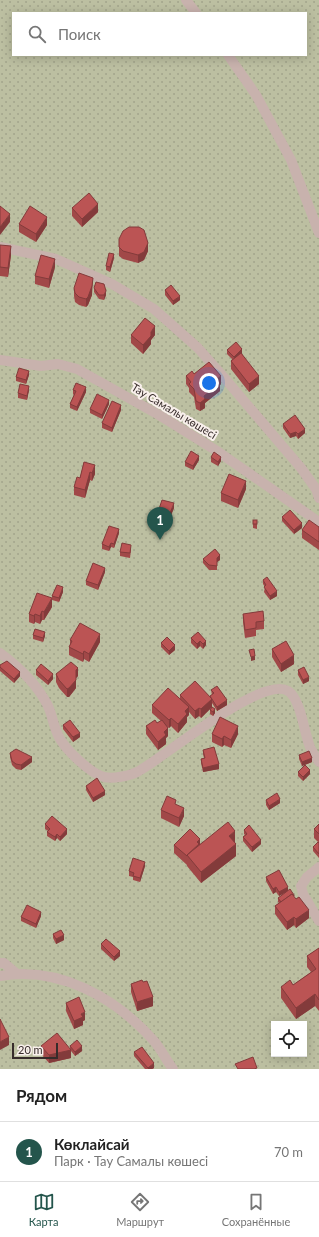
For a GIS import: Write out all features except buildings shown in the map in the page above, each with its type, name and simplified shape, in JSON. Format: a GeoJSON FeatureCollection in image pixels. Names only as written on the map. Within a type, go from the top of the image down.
{"type":"FeatureCollection","features":[{"type":"Feature","properties":{"kind":"street"},"geometry":{"type":"LineString","coordinates":[[186,0],[195,12]]}},
{"type":"Feature","properties":{"kind":"street"},"geometry":{"type":"LineString","coordinates":[[229,56],[256,95],[291,160],[319,233]]}},
{"type":"Feature","properties":{"kind":"street"},"geometry":{"type":"LineString","coordinates":[[0,247],[56,259],[112,284],[154,309],[182,332],[227,381],[301,468],[316,489],[319,498]]}},
{"type":"Feature","properties":{"kind":"street","name":"Тау Самалы көшесі"},"geometry":{"type":"LineString","coordinates":[[0,360],[41,366],[58,364],[77,369],[159,415],[211,447],[319,522]]}},
{"type":"Feature","properties":{"kind":"street"},"geometry":{"type":"LineString","coordinates":[[0,653],[28,676],[47,704],[58,737],[82,764],[104,777],[115,777],[136,773],[201,728],[249,698],[269,689],[279,688],[288,691],[292,695],[298,707],[310,747],[319,762]]}},
{"type":"Feature","properties":{"kind":"street"},"geometry":{"type":"LineString","coordinates":[[319,867],[307,877],[301,886],[303,894],[319,921]]}},
{"type":"Feature","properties":{"kind":"street"},"geometry":{"type":"LineString","coordinates":[[0,963],[4,963],[16,974]]}},
{"type":"Feature","properties":{"kind":"street"},"geometry":{"type":"LineString","coordinates":[[0,976],[37,974],[62,979],[94,992],[137,1024],[155,1042],[173,1069]]}},
{"type":"Feature","properties":{"kind":"green space"},"geometry":{"type":"Polygon","coordinates":[[[0,0],[319,0],[319,1069],[0,1069],[0,0]]]}},
{"type":"Feature","properties":{"kind":"place","name":"Көклайсай"},"geometry":{"type":"Point","coordinates":[160,540]}}]}
